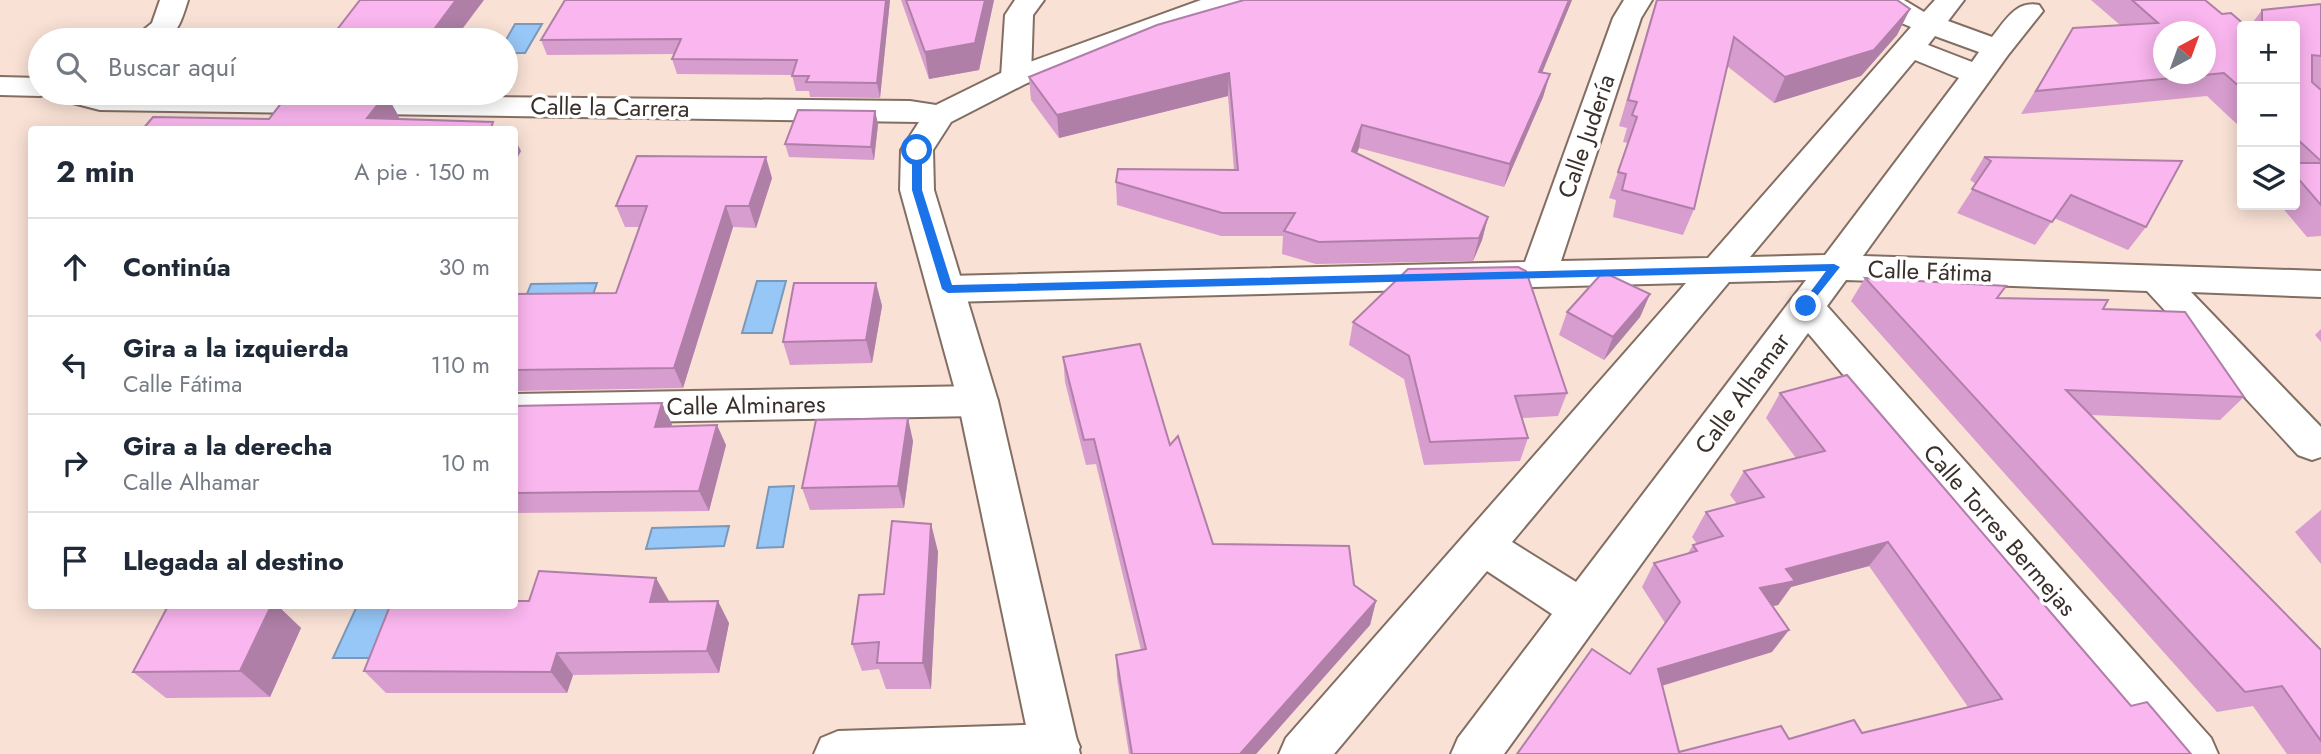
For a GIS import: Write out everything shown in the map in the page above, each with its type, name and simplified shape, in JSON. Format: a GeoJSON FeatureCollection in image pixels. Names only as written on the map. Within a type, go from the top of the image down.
{"type":"FeatureCollection","features":[{"type":"Feature","properties":{"kind":"street"},"geometry":{"type":"LineString","coordinates":[[164,28],[174,0]]}},
{"type":"Feature","properties":{"kind":"street"},"geometry":{"type":"LineString","coordinates":[[1016,77],[1019,15],[1030,0]]}},
{"type":"Feature","properties":{"kind":"street"},"geometry":{"type":"LineString","coordinates":[[838,754],[1056,751],[978,401],[948,289],[917,190],[917,150],[940,115],[1016,77],[1228,0]]}},
{"type":"Feature","properties":{"kind":"street","name":"Calle Judería"},"geometry":{"type":"LineString","coordinates":[[1539,273],[1626,18],[1638,0]]}},
{"type":"Feature","properties":{"kind":"street"},"geometry":{"type":"LineString","coordinates":[[1885,0],[1909,16],[1930,24],[1987,62]]}},
{"type":"Feature","properties":{"kind":"street","name":"Calle Alhamar"},"geometry":{"type":"LineString","coordinates":[[1475,754],[1834,267],[1987,62],[2029,11]]}},
{"type":"Feature","properties":{"kind":"street"},"geometry":{"type":"LineString","coordinates":[[1303,754],[1930,24]]}},
{"type":"Feature","properties":{"kind":"street"},"geometry":{"type":"LineString","coordinates":[[0,86],[28,87]]}},
{"type":"Feature","properties":{"kind":"street","name":"Calle la Carrera"},"geometry":{"type":"LineString","coordinates":[[468,105],[910,111],[940,115]]}},
{"type":"Feature","properties":{"kind":"street","name":"Calle Fátima"},"geometry":{"type":"LineString","coordinates":[[948,289],[1834,267],[2321,284]]}},
{"type":"Feature","properties":{"kind":"street"},"geometry":{"type":"LineString","coordinates":[[2156,278],[2312,444]]}},
{"type":"Feature","properties":{"kind":"street","name":"Calle Torres Bermejas"},"geometry":{"type":"LineString","coordinates":[[1806,306],[2194,754]]}},
{"type":"Feature","properties":{"kind":"street","name":"Calle Alminares"},"geometry":{"type":"LineString","coordinates":[[518,409],[978,401]]}},
{"type":"Feature","properties":{"kind":"street"},"geometry":{"type":"LineString","coordinates":[[1483,546],[1582,610]]}},
{"type":"Feature","properties":{"kind":"water"},"geometry":{"type":"Polygon","coordinates":[[[515,24],[542,24],[525,53],[518,53],[518,28],[513,28],[515,24]]]}},
{"type":"Feature","properties":{"kind":"water"},"geometry":{"type":"Polygon","coordinates":[[[757,281],[786,281],[772,333],[742,333],[757,281]]]}},
{"type":"Feature","properties":{"kind":"water"},"geometry":{"type":"Polygon","coordinates":[[[597,283],[590,303],[523,304],[531,284],[597,283]]]}},
{"type":"Feature","properties":{"kind":"water"},"geometry":{"type":"Polygon","coordinates":[[[794,486],[783,547],[757,548],[769,487],[794,486]]]}},
{"type":"Feature","properties":{"kind":"water"},"geometry":{"type":"Polygon","coordinates":[[[729,526],[724,546],[646,549],[652,528],[729,526]]]}},
{"type":"Feature","properties":{"kind":"water"},"geometry":{"type":"Polygon","coordinates":[[[356,609],[393,609],[371,658],[333,658],[356,609]]]}},
{"type":"Feature","properties":{"kind":"building"},"geometry":{"type":"Polygon","coordinates":[[[360,0],[456,0],[435,28],[338,28],[360,0]]]}},
{"type":"Feature","properties":{"kind":"building"},"geometry":{"type":"Polygon","coordinates":[[[565,0],[886,0],[877,83],[806,82],[809,76],[792,76],[797,60],[672,59],[681,39],[541,40],[565,0]]]}},
{"type":"Feature","properties":{"kind":"building"},"geometry":{"type":"Polygon","coordinates":[[[906,0],[985,0],[975,43],[925,52],[906,0]]]}},
{"type":"Feature","properties":{"kind":"building"},"geometry":{"type":"Polygon","coordinates":[[[1244,0],[1569,0],[1539,72],[1550,74],[1510,164],[1362,125],[1352,151],[1488,217],[1479,238],[1319,242],[1284,231],[1295,213],[1222,213],[1116,182],[1118,169],[1238,170],[1229,73],[1057,115],[1029,77],[1157,25],[1244,0]]]}},
{"type":"Feature","properties":{"kind":"building"},"geometry":{"type":"Polygon","coordinates":[[[1657,0],[1897,0],[1910,9],[1874,50],[1785,77],[1734,37],[1694,209],[1622,190],[1626,174],[1618,172],[1637,117],[1632,115],[1637,102],[1628,100],[1657,0]]]}},
{"type":"Feature","properties":{"kind":"building"},"geometry":{"type":"Polygon","coordinates":[[[2132,0],[2205,0],[2222,14],[2231,13],[2240,21],[2237,21],[2237,85],[2224,73],[2216,74],[2216,21],[2156,21],[2132,0]]]}},
{"type":"Feature","properties":{"kind":"building"},"geometry":{"type":"Polygon","coordinates":[[[2321,4],[2321,56],[2312,55],[2312,82],[2321,90],[2321,161],[2300,142],[2300,21],[2262,21],[2262,10],[2321,4]]]}},
{"type":"Feature","properties":{"kind":"building"},"geometry":{"type":"Polygon","coordinates":[[[2153,23],[2153,80],[2036,91],[2073,28],[2153,23]]]}},
{"type":"Feature","properties":{"kind":"building"},"geometry":{"type":"Polygon","coordinates":[[[280,105],[377,105],[367,118],[493,122],[492,126],[145,126],[153,117],[269,119],[280,105]]]}},
{"type":"Feature","properties":{"kind":"building"},"geometry":{"type":"Polygon","coordinates":[[[798,110],[875,111],[871,147],[785,144],[798,110]]]}},
{"type":"Feature","properties":{"kind":"building"},"geometry":{"type":"Polygon","coordinates":[[[637,156],[766,157],[749,206],[726,206],[674,368],[518,370],[518,294],[616,293],[647,206],[616,206],[637,156]]]}},
{"type":"Feature","properties":{"kind":"building"},"geometry":{"type":"Polygon","coordinates":[[[1984,157],[2182,161],[2146,227],[2071,195],[2052,222],[1972,189],[1991,161],[1984,157]]]}},
{"type":"Feature","properties":{"kind":"building"},"geometry":{"type":"Polygon","coordinates":[[[2300,163],[2321,163],[2321,205],[2300,181],[2300,163]]]}},
{"type":"Feature","properties":{"kind":"building"},"geometry":{"type":"Polygon","coordinates":[[[1518,267],[1526,271],[1567,393],[1515,396],[1528,438],[1430,442],[1409,356],[1353,322],[1408,269],[1518,267]]]}},
{"type":"Feature","properties":{"kind":"building"},"geometry":{"type":"Polygon","coordinates":[[[1603,272],[1650,294],[1613,337],[1567,312],[1603,272]]]}},
{"type":"Feature","properties":{"kind":"building"},"geometry":{"type":"Polygon","coordinates":[[[1865,278],[2006,286],[1997,298],[2108,300],[2103,309],[2185,312],[2244,397],[2066,390],[2321,650],[2321,741],[2282,686],[2245,692],[1865,278]]]}},
{"type":"Feature","properties":{"kind":"building"},"geometry":{"type":"Polygon","coordinates":[[[794,283],[876,283],[866,340],[783,342],[794,283]]]}},
{"type":"Feature","properties":{"kind":"building"},"geometry":{"type":"Polygon","coordinates":[[[1140,344],[1170,445],[1178,436],[1213,544],[1349,546],[1354,585],[1376,601],[1240,754],[1132,754],[1116,655],[1146,649],[1094,439],[1084,440],[1063,357],[1140,344]]]}},
{"type":"Feature","properties":{"kind":"building"},"geometry":{"type":"Polygon","coordinates":[[[1847,375],[2131,706],[2147,702],[2191,754],[1517,754],[1592,649],[1630,674],[1680,602],[1654,563],[1697,551],[1693,545],[1723,536],[1706,512],[1764,497],[1744,471],[1825,451],[1780,393],[1847,375]],[[1888,542],[1786,569],[1795,581],[1760,588],[1789,630],[1658,669],[1679,752],[1781,726],[1789,739],[1854,720],[1862,733],[2002,699],[1888,542]]]}},
{"type":"Feature","properties":{"kind":"building"},"geometry":{"type":"Polygon","coordinates":[[[662,403],[655,427],[717,425],[699,491],[518,493],[518,406],[662,403]]]}},
{"type":"Feature","properties":{"kind":"building"},"geometry":{"type":"Polygon","coordinates":[[[908,418],[898,486],[802,488],[816,420],[908,418]]]}},
{"type":"Feature","properties":{"kind":"building"},"geometry":{"type":"Polygon","coordinates":[[[892,521],[931,524],[923,663],[877,663],[879,642],[852,644],[859,595],[884,594],[892,521]]]}},
{"type":"Feature","properties":{"kind":"building"},"geometry":{"type":"Polygon","coordinates":[[[539,571],[656,578],[650,602],[718,601],[707,651],[557,653],[551,672],[364,671],[389,609],[518,609],[518,601],[529,601],[539,571]]]}},
{"type":"Feature","properties":{"kind":"building"},"geometry":{"type":"Polygon","coordinates":[[[166,609],[270,609],[240,671],[133,672],[166,609]]]}},
{"type":"Feature","properties":{"kind":"route"},"geometry":{"type":"LineString","coordinates":[[917,150],[917,190],[948,289],[1834,267],[1806,306]]}}]}
